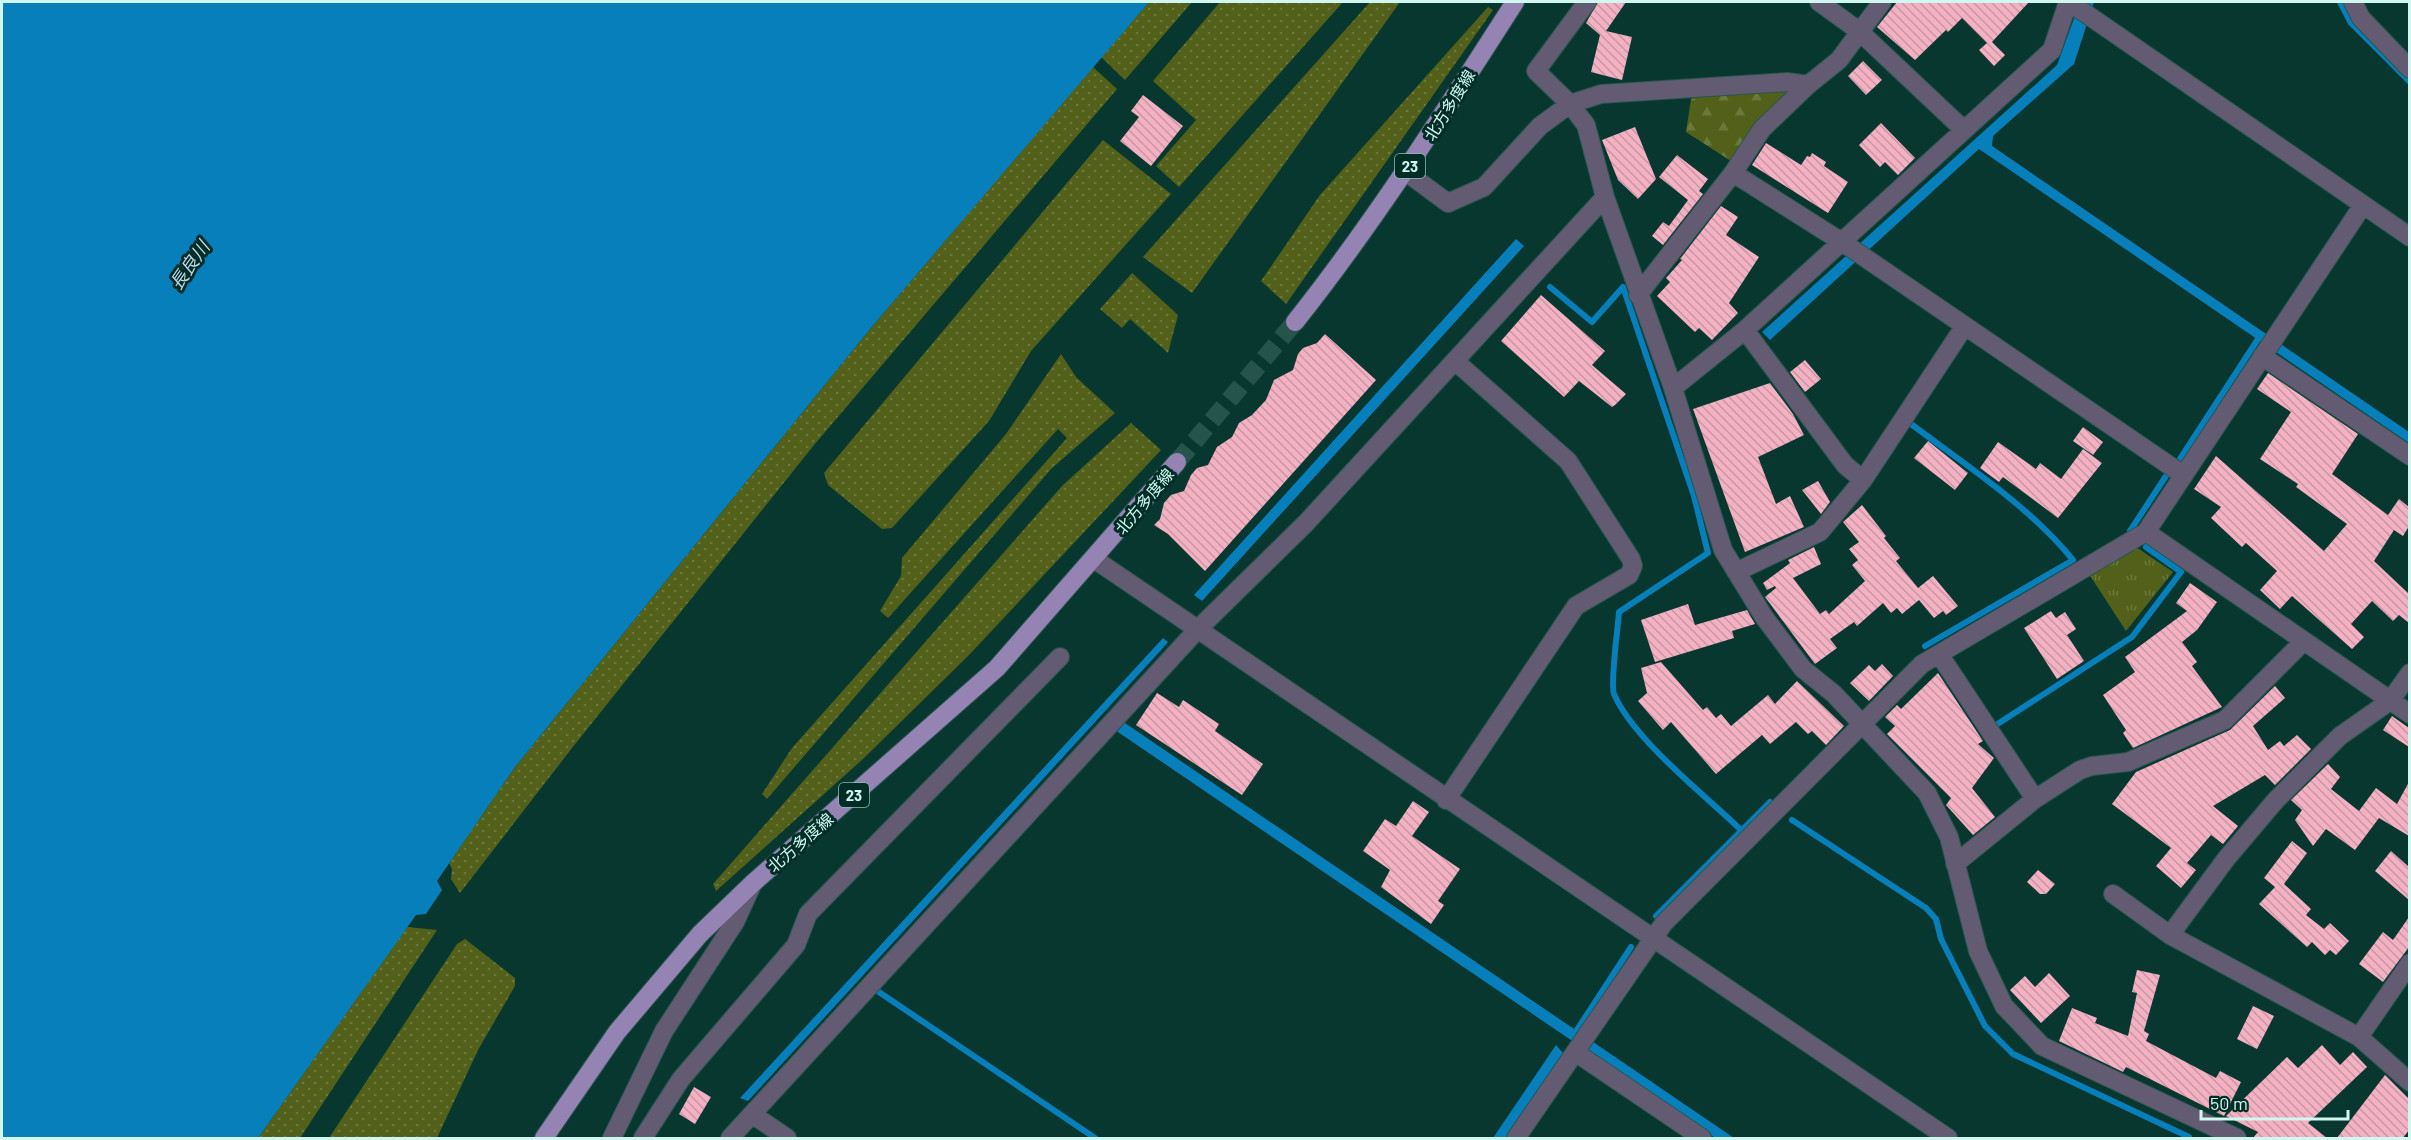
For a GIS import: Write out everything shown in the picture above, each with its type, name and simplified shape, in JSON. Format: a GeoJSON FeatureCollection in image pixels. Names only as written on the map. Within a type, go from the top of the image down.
{"type":"FeatureCollection","features":[{"type":"Feature","properties":{"kind":"main road","name":"北方多度線"},"geometry":{"type":"LineString","coordinates":[[1295,322],[1336,272],[1406,172],[1515,2]]}},
{"type":"Feature","properties":{"kind":"main road","name":"北方多度線"},"geometry":{"type":"LineString","coordinates":[[544,1138],[616,1032],[699,934],[753,883],[997,668],[1177,462]]}},
{"type":"Feature","properties":{"kind":"street"},"geometry":{"type":"LineString","coordinates":[[1587,2],[1536,71],[1570,104],[1586,125],[1605,197],[1673,388],[1723,550],[1764,617],[1803,669],[1834,694],[1927,793],[1950,837],[1978,951],[2004,1006],[2042,1046],[2203,1131],[2237,1138]]}},
{"type":"Feature","properties":{"kind":"street"},"geometry":{"type":"LineString","coordinates":[[1819,2],[1859,31],[1964,130]]}},
{"type":"Feature","properties":{"kind":"street"},"geometry":{"type":"LineString","coordinates":[[1638,295],[1733,173],[1761,129],[1808,85],[1839,60],[1882,2]]}},
{"type":"Feature","properties":{"kind":"street"},"geometry":{"type":"LineString","coordinates":[[2353,2],[2361,18],[2409,69]]}},
{"type":"Feature","properties":{"kind":"street"},"geometry":{"type":"LineString","coordinates":[[1673,388],[1845,244],[1964,130],[2052,50],[2071,3],[2409,237]]}},
{"type":"Feature","properties":{"kind":"street"},"geometry":{"type":"LineString","coordinates":[[1406,172],[1448,203],[1484,187],[1540,126],[1570,104],[1600,94],[1786,82],[1808,85]]}},
{"type":"Feature","properties":{"kind":"street"},"geometry":{"type":"LineString","coordinates":[[1733,173],[1866,258],[2182,474]]}},
{"type":"Feature","properties":{"kind":"street"},"geometry":{"type":"LineString","coordinates":[[730,1138],[1198,629],[1306,523],[1605,197]]}},
{"type":"Feature","properties":{"kind":"street"},"geometry":{"type":"LineString","coordinates":[[1516,1138],[1664,922],[1922,664],[2146,532],[2182,474],[2363,206]]}},
{"type":"Feature","properties":{"kind":"street"},"geometry":{"type":"LineString","coordinates":[[1736,572],[1820,532],[1863,480],[1964,327]]}},
{"type":"Feature","properties":{"kind":"street"},"geometry":{"type":"LineString","coordinates":[[1745,330],[1845,465],[1863,480]]}},
{"type":"Feature","properties":{"kind":"street"},"geometry":{"type":"LineString","coordinates":[[2268,347],[2409,456]]}},
{"type":"Feature","properties":{"kind":"street"},"geometry":{"type":"LineString","coordinates":[[1446,800],[1576,606],[1629,575],[1633,566],[1631,559],[1568,461],[1455,361]]}},
{"type":"Feature","properties":{"kind":"street"},"geometry":{"type":"LineString","coordinates":[[2146,532],[2409,714]]}},
{"type":"Feature","properties":{"kind":"street"},"geometry":{"type":"LineString","coordinates":[[1094,559],[1446,800],[1948,1138]]}},
{"type":"Feature","properties":{"kind":"street"},"geometry":{"type":"LineString","coordinates":[[1955,864],[2035,799],[2080,770],[2092,766],[2128,762],[2225,720],[2303,642]]}},
{"type":"Feature","properties":{"kind":"street"},"geometry":{"type":"LineString","coordinates":[[1939,654],[2035,799]]}},
{"type":"Feature","properties":{"kind":"street"},"geometry":{"type":"LineString","coordinates":[[643,1138],[681,1079],[796,945],[808,914],[1060,657]]}},
{"type":"Feature","properties":{"kind":"street"},"geometry":{"type":"LineString","coordinates":[[2170,935],[2226,859],[2276,800],[2340,736],[2390,701],[2409,673]]}},
{"type":"Feature","properties":{"kind":"street"},"geometry":{"type":"LineString","coordinates":[[612,1138],[664,1031],[735,922],[753,883]]}},
{"type":"Feature","properties":{"kind":"street"},"geometry":{"type":"LineString","coordinates":[[2113,894],[2170,935],[2360,1037],[2409,1082]]}},
{"type":"Feature","properties":{"kind":"street"},"geometry":{"type":"LineString","coordinates":[[2360,1037],[2409,963]]}},
{"type":"Feature","properties":{"kind":"street"},"geometry":{"type":"LineString","coordinates":[[1575,1052],[1702,1138]]}},
{"type":"Feature","properties":{"kind":"street"},"geometry":{"type":"LineString","coordinates":[[752,1114],[787,1138]]}},
{"type":"Feature","properties":{"kind":"green space"},"geometry":{"type":"Polygon","coordinates":[[[1149,2],[1192,2],[1125,80],[1101,57],[1149,2]]]}},
{"type":"Feature","properties":{"kind":"green space"},"geometry":{"type":"Polygon","coordinates":[[[1220,2],[1343,2],[1179,187],[1156,166],[1196,120],[1153,81],[1220,2]]]}},
{"type":"Feature","properties":{"kind":"green space"},"geometry":{"type":"Polygon","coordinates":[[[1370,2],[1400,2],[1192,293],[1143,257],[1370,2]]]}},
{"type":"Feature","properties":{"kind":"green space"},"geometry":{"type":"Polygon","coordinates":[[[1488,7],[1493,10],[1286,304],[1261,281],[1320,195],[1488,7]]]}},
{"type":"Feature","properties":{"kind":"green space"},"geometry":{"type":"Polygon","coordinates":[[[1093,67],[1117,89],[814,445],[572,748],[460,893],[451,879],[452,869],[449,863],[515,767],[870,329],[1093,67]]]}},
{"type":"Feature","properties":{"kind":"green space"},"geometry":{"type":"Polygon","coordinates":[[[1790,89],[1790,95],[1734,163],[1686,132],[1691,99],[1709,94],[1790,89]]]}},
{"type":"Feature","properties":{"kind":"green space"},"geometry":{"type":"Polygon","coordinates":[[[1103,140],[1171,194],[1031,351],[989,421],[892,528],[882,529],[828,485],[824,473],[1103,140]]]}},
{"type":"Feature","properties":{"kind":"green space"},"geometry":{"type":"Polygon","coordinates":[[[1132,273],[1178,315],[1168,353],[1130,319],[1122,328],[1100,309],[1132,273]]]}},
{"type":"Feature","properties":{"kind":"green space"},"geometry":{"type":"Polygon","coordinates":[[[1061,354],[1076,377],[1115,413],[1051,469],[767,799],[762,794],[792,748],[1067,438],[1058,429],[888,618],[880,611],[901,576],[902,558],[1006,434],[1061,354]]]}},
{"type":"Feature","properties":{"kind":"green space"},"geometry":{"type":"Polygon","coordinates":[[[1131,423],[1161,450],[969,655],[863,759],[716,891],[713,884],[1062,486],[1131,423]]]}},
{"type":"Feature","properties":{"kind":"green space"},"geometry":{"type":"Polygon","coordinates":[[[2136,547],[2173,572],[2126,631],[2089,574],[2136,547]]]}},
{"type":"Feature","properties":{"kind":"green space"},"geometry":{"type":"Polygon","coordinates":[[[407,927],[437,930],[300,1138],[258,1138],[407,927]]]}},
{"type":"Feature","properties":{"kind":"green space"},"geometry":{"type":"Polygon","coordinates":[[[465,939],[515,978],[515,986],[478,1050],[437,1138],[329,1138],[457,944],[465,939]]]}},
{"type":"Feature","properties":{"kind":"water","name":"長良川"},"geometry":{"type":"Polygon","coordinates":[[[2,2],[1149,2],[870,329],[515,767],[437,881],[442,890],[426,914],[416,915],[258,1138],[2,1138],[2,2]]]}},
{"type":"Feature","properties":{"kind":"water"},"geometry":{"type":"Polygon","coordinates":[[[2080,2],[2094,2],[2074,64],[1993,136],[1992,146],[2409,432],[2409,443],[1979,149],[1770,340],[1762,332],[2057,65],[2080,2]]]}},
{"type":"Feature","properties":{"kind":"water"},"geometry":{"type":"Polygon","coordinates":[[[1516,239],[1524,246],[1202,601],[1194,595],[1516,239]]]}},
{"type":"Feature","properties":{"kind":"water"},"geometry":{"type":"Polygon","coordinates":[[[1163,638],[1168,642],[1162,649],[748,1101],[740,1098],[1163,638]]]}},
{"type":"Feature","properties":{"kind":"water"},"geometry":{"type":"Polygon","coordinates":[[[1122,721],[1734,1138],[1715,1138],[1115,730],[1122,721]]]}},
{"type":"Feature","properties":{"kind":"water"},"geometry":{"type":"Polygon","coordinates":[[[1556,1045],[1564,1054],[1506,1138],[1493,1138],[1556,1045]]]}},
{"type":"Feature","properties":{"kind":"building"},"geometry":{"type":"Polygon","coordinates":[[[1598,2],[1626,2],[1606,31],[1632,37],[1622,80],[1591,72],[1600,35],[1586,23],[1598,2]]]}},
{"type":"Feature","properties":{"kind":"building"},"geometry":{"type":"Polygon","coordinates":[[[1897,2],[2029,2],[1992,42],[2005,55],[1994,66],[1979,50],[1987,43],[1962,18],[1915,60],[1877,27],[1897,2]]]}},
{"type":"Feature","properties":{"kind":"building"},"geometry":{"type":"Polygon","coordinates":[[[1863,61],[1882,80],[1866,95],[1848,76],[1863,61]]]}},
{"type":"Feature","properties":{"kind":"building"},"geometry":{"type":"Polygon","coordinates":[[[1143,95],[1183,126],[1151,166],[1120,141],[1139,117],[1131,111],[1143,95]]]}},
{"type":"Feature","properties":{"kind":"building"},"geometry":{"type":"Polygon","coordinates":[[[1881,123],[1915,158],[1898,175],[1885,162],[1880,167],[1859,145],[1881,123]]]}},
{"type":"Feature","properties":{"kind":"building"},"geometry":{"type":"Polygon","coordinates":[[[1635,127],[1656,179],[1638,199],[1618,180],[1602,140],[1635,127]]]}},
{"type":"Feature","properties":{"kind":"building"},"geometry":{"type":"Polygon","coordinates":[[[1766,143],[1801,165],[1812,153],[1826,162],[1824,166],[1848,182],[1828,213],[1752,165],[1766,143]]]}},
{"type":"Feature","properties":{"kind":"building"},"geometry":{"type":"Polygon","coordinates":[[[1677,155],[1708,179],[1699,191],[1703,194],[1663,245],[1652,236],[1663,222],[1669,226],[1688,200],[1659,177],[1677,155]]]}},
{"type":"Feature","properties":{"kind":"building"},"geometry":{"type":"Polygon","coordinates":[[[1721,206],[1738,217],[1726,235],[1759,257],[1729,303],[1738,313],[1712,340],[1699,328],[1695,332],[1657,296],[1670,282],[1666,278],[1721,206]]]}},
{"type":"Feature","properties":{"kind":"building"},"geometry":{"type":"Polygon","coordinates":[[[1541,295],[1605,351],[1592,365],[1626,394],[1612,407],[1579,381],[1564,397],[1501,341],[1541,295]]]}},
{"type":"Feature","properties":{"kind":"building"},"geometry":{"type":"Polygon","coordinates":[[[1325,334],[1376,380],[1205,571],[1168,534],[1154,525],[1160,519],[1164,503],[1171,495],[1184,491],[1197,468],[1208,465],[1217,447],[1232,437],[1239,423],[1252,415],[1266,400],[1274,380],[1293,370],[1298,354],[1303,348],[1317,343],[1325,334]]]}},
{"type":"Feature","properties":{"kind":"building"},"geometry":{"type":"Polygon","coordinates":[[[1805,360],[1821,379],[1805,392],[1790,372],[1805,360]]]}},
{"type":"Feature","properties":{"kind":"building"},"geometry":{"type":"Polygon","coordinates":[[[2268,373],[2358,434],[2332,474],[2388,515],[2399,499],[2409,507],[2409,526],[2403,536],[2394,530],[2374,561],[2409,594],[2409,623],[2399,615],[2393,621],[2372,601],[2351,624],[2364,637],[2352,649],[2292,596],[2280,609],[2260,590],[2277,571],[2246,543],[2242,547],[2211,518],[2221,507],[2194,489],[2216,456],[2324,551],[2347,524],[2296,487],[2298,484],[2260,459],[2291,412],[2257,389],[2268,373]]]}},
{"type":"Feature","properties":{"kind":"building"},"geometry":{"type":"Polygon","coordinates":[[[1770,383],[1793,414],[1804,435],[1758,457],[1776,504],[1790,496],[1804,527],[1745,552],[1693,409],[1770,383]]]}},
{"type":"Feature","properties":{"kind":"building"},"geometry":{"type":"Polygon","coordinates":[[[2083,427],[2103,442],[2093,455],[2073,441],[2083,427]]]}},
{"type":"Feature","properties":{"kind":"building"},"geometry":{"type":"Polygon","coordinates":[[[1928,441],[1968,473],[1955,490],[1914,458],[1928,441]]]}},
{"type":"Feature","properties":{"kind":"building"},"geometry":{"type":"Polygon","coordinates":[[[1998,442],[2036,469],[2040,463],[2061,479],[2083,449],[2102,463],[2058,518],[2003,477],[1999,482],[1980,468],[1998,442]]]}},
{"type":"Feature","properties":{"kind":"building"},"geometry":{"type":"Polygon","coordinates":[[[1818,481],[1830,502],[1821,514],[1802,490],[1818,481]]]}},
{"type":"Feature","properties":{"kind":"building"},"geometry":{"type":"Polygon","coordinates":[[[1862,505],[1900,558],[1896,561],[1918,588],[1933,576],[1958,606],[1946,615],[1943,611],[1934,618],[1919,600],[1902,614],[1897,608],[1891,613],[1883,603],[1857,626],[1854,622],[1830,639],[1837,648],[1815,664],[1765,597],[1776,588],[1775,586],[1767,590],[1763,583],[1790,563],[1788,560],[1814,547],[1821,564],[1793,578],[1820,614],[1826,610],[1829,614],[1865,581],[1852,565],[1858,560],[1849,549],[1859,542],[1843,522],[1862,505]]]}},
{"type":"Feature","properties":{"kind":"building"},"geometry":{"type":"Polygon","coordinates":[[[2190,583],[2217,602],[2197,630],[2182,642],[2197,662],[2192,666],[2222,707],[2133,748],[2123,733],[2126,730],[2103,695],[2135,672],[2125,657],[2187,611],[2176,603],[2190,583]]]}},
{"type":"Feature","properties":{"kind":"building"},"geometry":{"type":"Polygon","coordinates":[[[1688,604],[1695,625],[1747,610],[1755,624],[1732,631],[1734,638],[1655,662],[1641,620],[1688,604]]]}},
{"type":"Feature","properties":{"kind":"building"},"geometry":{"type":"Polygon","coordinates":[[[2051,611],[2056,618],[2065,612],[2076,629],[2067,635],[2084,661],[2057,679],[2024,628],[2051,611]]]}},
{"type":"Feature","properties":{"kind":"building"},"geometry":{"type":"Polygon","coordinates":[[[1661,662],[1703,710],[1707,707],[1716,718],[1721,714],[1731,726],[1768,695],[1775,704],[1797,681],[1844,726],[1826,745],[1812,731],[1808,734],[1796,722],[1770,744],[1762,735],[1716,774],[1671,722],[1663,730],[1638,701],[1647,693],[1641,668],[1661,662]]]}},
{"type":"Feature","properties":{"kind":"building"},"geometry":{"type":"Polygon","coordinates":[[[1882,664],[1893,676],[1869,701],[1850,683],[1869,665],[1875,671],[1882,664]]]}},
{"type":"Feature","properties":{"kind":"building"},"geometry":{"type":"Polygon","coordinates":[[[1938,673],[1983,741],[1978,744],[1994,758],[1972,788],[1995,817],[1973,835],[1946,805],[1951,798],[1887,734],[1895,726],[1885,717],[1897,705],[1901,709],[1938,673]]]}},
{"type":"Feature","properties":{"kind":"building"},"geometry":{"type":"Polygon","coordinates":[[[2275,686],[2285,698],[2253,726],[2268,750],[2280,741],[2284,746],[2297,735],[2311,749],[2275,785],[2265,775],[2213,806],[2238,826],[2223,844],[2211,835],[2187,863],[2196,870],[2181,888],[2156,866],[2171,848],[2112,804],[2136,772],[2230,730],[2275,686]]]}},
{"type":"Feature","properties":{"kind":"building"},"geometry":{"type":"Polygon","coordinates":[[[1157,693],[1179,707],[1183,700],[1219,724],[1215,731],[1263,764],[1242,795],[1136,725],[1157,693]]]}},
{"type":"Feature","properties":{"kind":"building"},"geometry":{"type":"Polygon","coordinates":[[[2392,716],[2409,728],[2409,747],[2383,730],[2392,716]]]}},
{"type":"Feature","properties":{"kind":"building"},"geometry":{"type":"Polygon","coordinates":[[[2328,764],[2340,777],[2331,789],[2359,811],[2376,788],[2397,804],[2409,782],[2409,836],[2379,818],[2355,850],[2326,829],[2313,846],[2295,820],[2302,810],[2291,800],[2328,764]]]}},
{"type":"Feature","properties":{"kind":"building"},"geometry":{"type":"Polygon","coordinates":[[[1413,801],[1429,812],[1412,836],[1460,869],[1438,901],[1444,905],[1431,924],[1381,887],[1390,870],[1363,851],[1385,819],[1396,826],[1413,801]]]}},
{"type":"Feature","properties":{"kind":"building"},"geometry":{"type":"Polygon","coordinates":[[[2292,841],[2307,853],[2284,884],[2311,909],[2306,915],[2324,929],[2330,923],[2349,941],[2336,955],[2330,950],[2325,955],[2312,942],[2307,947],[2259,904],[2275,887],[2264,878],[2292,841]]]}},
{"type":"Feature","properties":{"kind":"building"},"geometry":{"type":"Polygon","coordinates":[[[2391,851],[2409,867],[2409,900],[2375,871],[2391,851]]]}},
{"type":"Feature","properties":{"kind":"building"},"geometry":{"type":"Polygon","coordinates":[[[2038,870],[2055,884],[2046,894],[2040,894],[2027,882],[2038,870]]]}},
{"type":"Feature","properties":{"kind":"building"},"geometry":{"type":"Polygon","coordinates":[[[2409,917],[2409,947],[2383,982],[2359,964],[2383,932],[2393,940],[2409,917]]]}},
{"type":"Feature","properties":{"kind":"building"},"geometry":{"type":"Polygon","coordinates":[[[2137,970],[2160,975],[2144,1031],[2149,1034],[2146,1041],[2216,1078],[2220,1071],[2241,1082],[2224,1116],[2126,1067],[2123,1072],[2059,1041],[2072,1008],[2097,1018],[2095,1023],[2128,1036],[2137,993],[2132,992],[2137,970]]]}},
{"type":"Feature","properties":{"kind":"building"},"geometry":{"type":"Polygon","coordinates":[[[2049,973],[2070,996],[2041,1023],[2010,990],[2025,976],[2035,987],[2049,973]]]}},
{"type":"Feature","properties":{"kind":"building"},"geometry":{"type":"Polygon","coordinates":[[[2253,1006],[2274,1016],[2257,1049],[2237,1039],[2253,1006]]]}},
{"type":"Feature","properties":{"kind":"building"},"geometry":{"type":"Polygon","coordinates":[[[2322,1045],[2340,1065],[2353,1052],[2367,1067],[2308,1123],[2327,1138],[2253,1138],[2258,1132],[2226,1116],[2287,1057],[2298,1068],[2322,1045]]]}},
{"type":"Feature","properties":{"kind":"building"},"geometry":{"type":"Polygon","coordinates":[[[2385,1075],[2409,1099],[2409,1130],[2403,1138],[2337,1138],[2385,1075]]]}},
{"type":"Feature","properties":{"kind":"building"},"geometry":{"type":"Polygon","coordinates":[[[694,1087],[711,1097],[695,1124],[679,1114],[694,1087]]]}},
{"type":"Feature","properties":{"kind":"waterway"},"geometry":{"type":"LineString","coordinates":[[2340,2],[2351,23],[2410,82]]}},
{"type":"Feature","properties":{"kind":"waterway"},"geometry":{"type":"LineString","coordinates":[[1550,287],[1592,322],[1623,287],[1694,496],[1708,553],[1619,612],[1614,694],[1623,711],[1653,748],[1742,831]]}},
{"type":"Feature","properties":{"kind":"waterway"},"geometry":{"type":"LineString","coordinates":[[2180,459],[2258,339]]}},
{"type":"Feature","properties":{"kind":"waterway"},"geometry":{"type":"LineString","coordinates":[[1911,424],[2017,504],[2056,540],[2073,560],[1925,646]]}},
{"type":"Feature","properties":{"kind":"waterway"},"geometry":{"type":"LineString","coordinates":[[2130,531],[2166,476]]}},
{"type":"Feature","properties":{"kind":"waterway"},"geometry":{"type":"LineString","coordinates":[[1996,725],[2132,637],[2181,572],[2146,547]]}},
{"type":"Feature","properties":{"kind":"waterway"},"geometry":{"type":"LineString","coordinates":[[1656,916],[1770,802]]}},
{"type":"Feature","properties":{"kind":"waterway"},"geometry":{"type":"LineString","coordinates":[[1792,820],[1926,908],[1936,919],[1941,939],[1985,1026],[2013,1054],[2189,1137]]}},
{"type":"Feature","properties":{"kind":"waterway"},"geometry":{"type":"LineString","coordinates":[[1573,1036],[1631,947]]}},
{"type":"Feature","properties":{"kind":"waterway"},"geometry":{"type":"LineString","coordinates":[[876,990],[1095,1138]]}},
{"type":"Feature","properties":{"kind":"tunnel"},"geometry":{"type":"LineString","coordinates":[[1177,462],[1295,322]]}}]}
